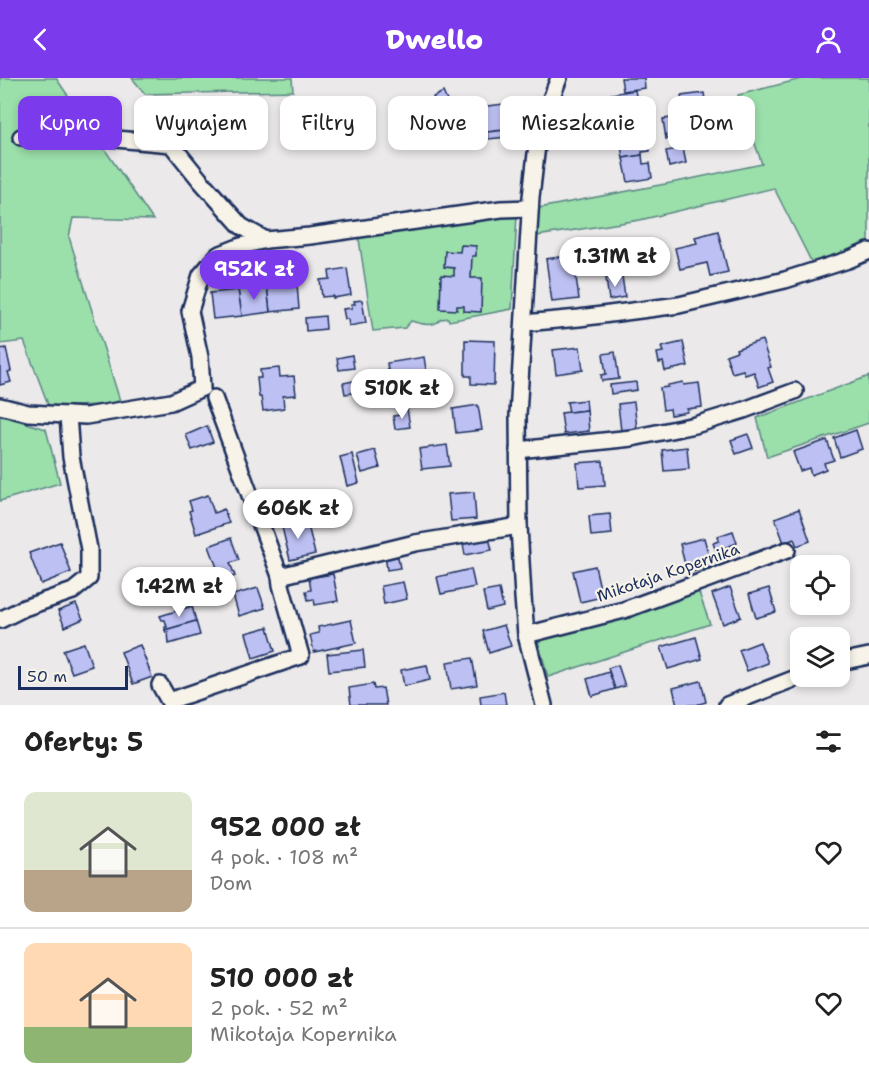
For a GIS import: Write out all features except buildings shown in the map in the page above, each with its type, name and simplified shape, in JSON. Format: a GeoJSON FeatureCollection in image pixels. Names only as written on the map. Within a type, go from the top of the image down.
{"type":"FeatureCollection","features":[{"type":"Feature","properties":{"kind":"street"},"geometry":{"type":"LineString","coordinates":[[544,705],[526,635],[519,525],[518,415],[530,208],[537,145],[542,122],[560,78]]}},
{"type":"Feature","properties":{"kind":"street"},"geometry":{"type":"LineString","coordinates":[[122,140],[171,144],[241,226],[266,240]]}},
{"type":"Feature","properties":{"kind":"street"},"geometry":{"type":"LineString","coordinates":[[0,406],[28,413],[86,416],[171,402],[202,388],[200,357],[190,311],[201,275],[218,255],[241,246],[266,240],[321,235],[501,209],[530,208]]}},
{"type":"Feature","properties":{"kind":"street"},"geometry":{"type":"LineString","coordinates":[[524,323],[679,304],[785,280],[869,251]]}},
{"type":"Feature","properties":{"kind":"street"},"geometry":{"type":"LineString","coordinates":[[518,450],[653,434],[744,410],[795,391]]}},
{"type":"Feature","properties":{"kind":"street"},"geometry":{"type":"LineString","coordinates":[[160,685],[169,701],[301,656],[280,576],[214,398]]}},
{"type":"Feature","properties":{"kind":"street"},"geometry":{"type":"LineString","coordinates":[[0,620],[24,608],[73,591],[89,578],[89,549],[70,457],[68,416]]}},
{"type":"Feature","properties":{"kind":"street"},"geometry":{"type":"LineString","coordinates":[[280,576],[415,543],[519,525]]}},
{"type":"Feature","properties":{"kind":"street","name":"Mikołaja Kopernika"},"geometry":{"type":"LineString","coordinates":[[526,635],[624,610],[787,550]]}},
{"type":"Feature","properties":{"kind":"street"},"geometry":{"type":"LineString","coordinates":[[850,660],[869,656]]}},
{"type":"Feature","properties":{"kind":"street"},"geometry":{"type":"LineString","coordinates":[[727,705],[790,680]]}},
{"type":"Feature","properties":{"kind":"green space"},"geometry":{"type":"Polygon","coordinates":[[[0,78],[56,78],[68,96],[18,96],[18,150],[105,150],[153,220],[73,218],[69,237],[121,404],[49,407],[24,341],[0,344],[0,78]]]}},
{"type":"Feature","properties":{"kind":"green space"},"geometry":{"type":"Polygon","coordinates":[[[132,78],[292,78],[293,91],[145,94],[132,78]]]}},
{"type":"Feature","properties":{"kind":"green space"},"geometry":{"type":"Polygon","coordinates":[[[805,78],[869,78],[869,243],[813,265],[774,188],[640,220],[536,236],[539,208],[762,164],[755,144],[755,96],[738,95],[805,78]]]}},
{"type":"Feature","properties":{"kind":"green space"},"geometry":{"type":"Polygon","coordinates":[[[517,214],[512,309],[449,321],[448,318],[441,319],[435,324],[411,321],[405,328],[373,331],[358,233],[517,214]]]}},
{"type":"Feature","properties":{"kind":"green space"},"geometry":{"type":"Polygon","coordinates":[[[869,376],[869,423],[767,457],[757,418],[869,376]]]}},
{"type":"Feature","properties":{"kind":"green space"},"geometry":{"type":"Polygon","coordinates":[[[0,415],[46,429],[60,483],[0,501],[0,415]]]}},
{"type":"Feature","properties":{"kind":"green space"},"geometry":{"type":"Polygon","coordinates":[[[697,587],[710,624],[548,677],[537,637],[697,587]]]}}]}
